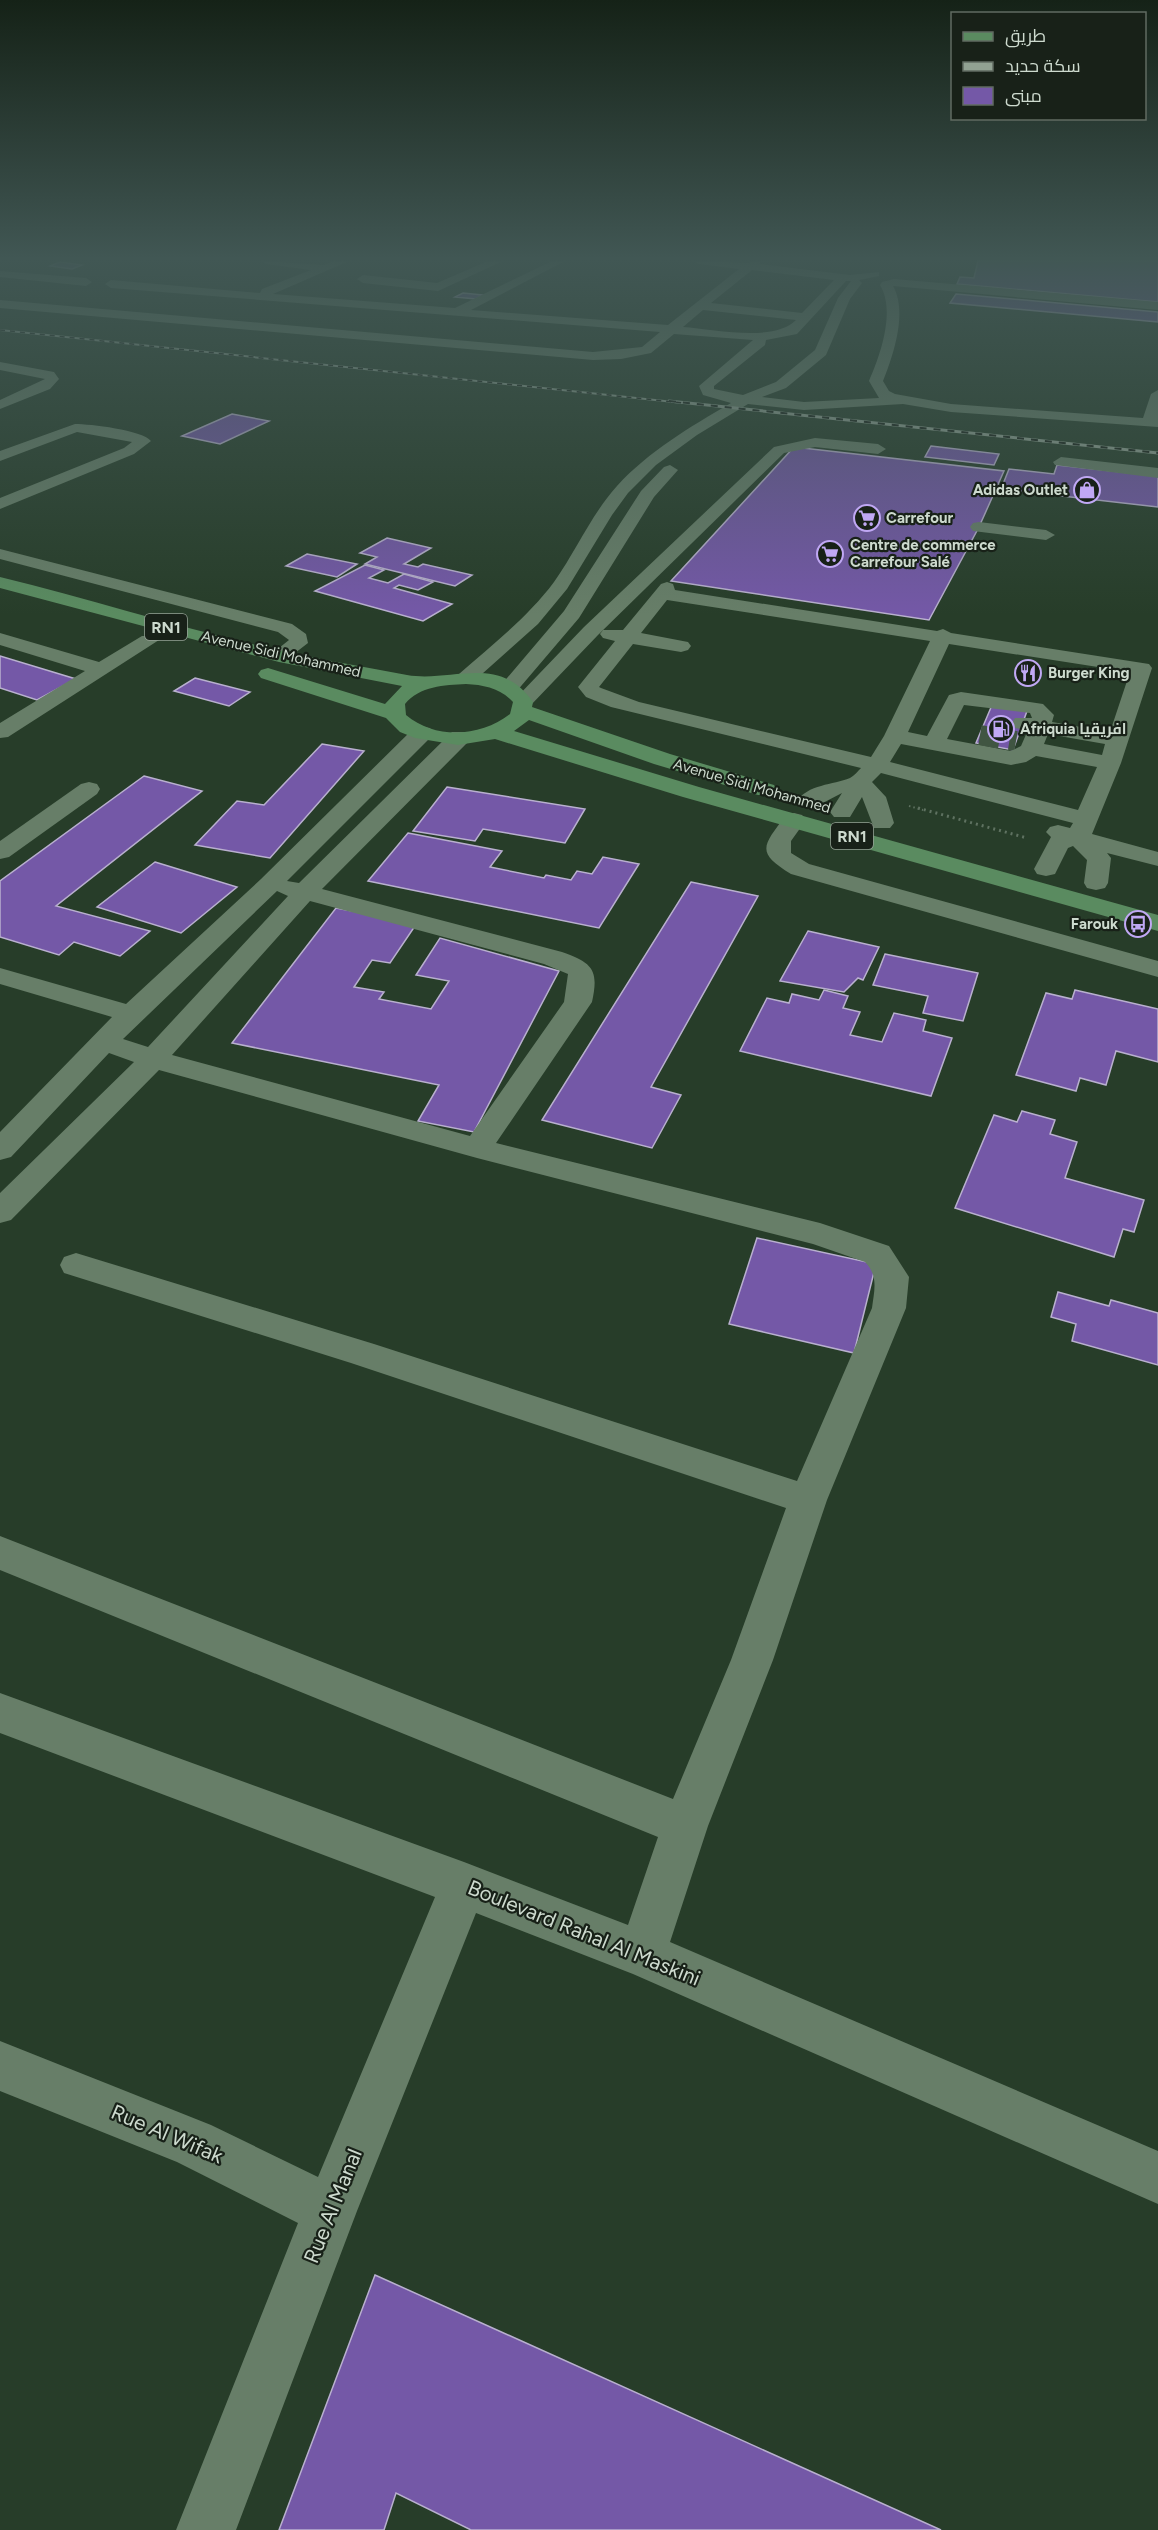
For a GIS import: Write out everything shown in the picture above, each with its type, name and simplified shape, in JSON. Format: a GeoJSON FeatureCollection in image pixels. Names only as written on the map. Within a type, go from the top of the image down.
{"type":"FeatureCollection","features":[{"type":"Feature","properties":{"kind":"main road","name":"Avenue Sidi Mohammed"},"geometry":{"type":"LineString","coordinates":[[0,582],[279,656],[423,684]]}},
{"type":"Feature","properties":{"kind":"main road","name":"Avenue Sidi Mohammed"},"geometry":{"type":"LineString","coordinates":[[0,600],[217,660]]}},
{"type":"Feature","properties":{"kind":"main road","name":"Avenue Sidi Mohammed"},"geometry":{"type":"LineString","coordinates":[[251,669],[395,714]]}},
{"type":"Feature","properties":{"kind":"main road","name":"RN1"},"geometry":{"type":"LineString","coordinates":[[466,678],[486,680],[518,700],[514,722],[495,732],[460,738],[422,733],[406,726],[395,714],[395,704],[400,697],[423,684],[466,678]]}},
{"type":"Feature","properties":{"kind":"main road","name":"Avenue Sidi Mohammed"},"geometry":{"type":"LineString","coordinates":[[518,700],[662,759],[800,811],[1158,923]]}},
{"type":"Feature","properties":{"kind":"main road","name":"Avenue Sidi Mohammed"},"geometry":{"type":"LineString","coordinates":[[495,732],[691,792],[800,811],[842,812],[1158,901]]}},
{"type":"Feature","properties":{"kind":"street"},"geometry":{"type":"LineString","coordinates":[[0,405],[45,386],[52,379]]}},
{"type":"Feature","properties":{"kind":"street"},"geometry":{"type":"LineString","coordinates":[[713,379],[706,386],[708,393],[728,398],[804,406],[899,401],[960,409],[1153,423],[1158,394]]}},
{"type":"Feature","properties":{"kind":"street"},"geometry":{"type":"LineString","coordinates":[[466,678],[531,620],[561,585],[604,514],[637,474],[664,450],[712,419],[750,398],[781,385],[788,379]]}},
{"type":"Feature","properties":{"kind":"street"},"geometry":{"type":"LineString","coordinates":[[877,379],[883,394],[899,401]]}},
{"type":"Feature","properties":{"kind":"street"},"geometry":{"type":"LineString","coordinates":[[518,700],[653,486],[675,466],[738,421],[799,389]]}},
{"type":"Feature","properties":{"kind":"street"},"geometry":{"type":"LineString","coordinates":[[0,456],[75,428],[88,428],[143,441],[129,451],[0,504]]}},
{"type":"Feature","properties":{"kind":"street"},"geometry":{"type":"LineString","coordinates":[[518,700],[779,450],[794,444],[816,443],[878,449]]}},
{"type":"Feature","properties":{"kind":"street"},"geometry":{"type":"LineString","coordinates":[[1061,462],[1158,473]]}},
{"type":"Feature","properties":{"kind":"street"},"geometry":{"type":"LineString","coordinates":[[0,486],[30,491]]}},
{"type":"Feature","properties":{"kind":"street"},"geometry":{"type":"LineString","coordinates":[[979,527],[1046,535]]}},
{"type":"Feature","properties":{"kind":"street"},"geometry":{"type":"LineString","coordinates":[[0,554],[285,628],[299,638],[298,643],[279,656]]}},
{"type":"Feature","properties":{"kind":"street"},"geometry":{"type":"LineString","coordinates":[[1046,869],[1055,846],[1080,831],[1110,763],[1142,668],[943,636],[890,621],[665,591],[588,687],[593,694],[634,707],[877,765],[1080,831],[1158,859]]}},
{"type":"Feature","properties":{"kind":"street"},"geometry":{"type":"LineString","coordinates":[[591,631],[681,646]]}},
{"type":"Feature","properties":{"kind":"street"},"geometry":{"type":"LineString","coordinates":[[842,812],[864,787],[895,736],[943,636]]}},
{"type":"Feature","properties":{"kind":"street"},"geometry":{"type":"LineString","coordinates":[[0,639],[100,669]]}},
{"type":"Feature","properties":{"kind":"street"},"geometry":{"type":"LineString","coordinates":[[0,732],[149,640]]}},
{"type":"Feature","properties":{"kind":"street"},"geometry":{"type":"LineString","coordinates":[[961,698],[1036,708],[1043,715],[1028,736],[1025,756],[1019,758],[942,728],[956,699],[961,698]]}},
{"type":"Feature","properties":{"kind":"street"},"geometry":{"type":"LineString","coordinates":[[895,736],[942,728],[983,727]]}},
{"type":"Feature","properties":{"kind":"street"},"geometry":{"type":"LineString","coordinates":[[0,1150],[131,1014],[270,884],[422,733]]}},
{"type":"Feature","properties":{"kind":"street"},"geometry":{"type":"LineString","coordinates":[[1028,736],[1118,740]]}},
{"type":"Feature","properties":{"kind":"street"},"geometry":{"type":"LineString","coordinates":[[1028,736],[1110,763]]}},
{"type":"Feature","properties":{"kind":"street"},"geometry":{"type":"LineString","coordinates":[[0,1212],[153,1059],[305,892],[460,738]]}},
{"type":"Feature","properties":{"kind":"street"},"geometry":{"type":"LineString","coordinates":[[800,811],[836,787],[864,787],[1080,831],[1099,858],[1096,883]]}},
{"type":"Feature","properties":{"kind":"street"},"geometry":{"type":"LineString","coordinates":[[864,787],[882,823]]}},
{"type":"Feature","properties":{"kind":"street"},"geometry":{"type":"LineString","coordinates":[[0,852],[89,789]]}},
{"type":"Feature","properties":{"kind":"street","name":"Avenue Sidi Mohammed"},"geometry":{"type":"LineString","coordinates":[[800,811],[779,841],[779,856],[800,869],[1158,969]]}},
{"type":"Feature","properties":{"kind":"street"},"geometry":{"type":"LineString","coordinates":[[270,884],[553,958],[568,963],[582,973],[584,978],[578,1002],[477,1148]]}},
{"type":"Feature","properties":{"kind":"street"},"geometry":{"type":"LineString","coordinates":[[0,976],[131,1014]]}},
{"type":"Feature","properties":{"kind":"street"},"geometry":{"type":"LineString","coordinates":[[105,1042],[153,1059],[477,1148],[820,1234],[877,1254],[884,1260],[892,1276],[889,1308],[808,1500],[752,1660],[685,1826],[642,1954]]}},
{"type":"Feature","properties":{"kind":"street"},"geometry":{"type":"LineString","coordinates":[[76,1265],[362,1353],[808,1500]]}},
{"type":"Feature","properties":{"kind":"street"},"geometry":{"type":"LineString","coordinates":[[0,1553],[685,1826]]}},
{"type":"Feature","properties":{"kind":"street","name":"Boulevard Rahal Al Maskini"},"geometry":{"type":"LineString","coordinates":[[0,1713],[464,1885],[642,1954],[1158,2178]]}},
{"type":"Feature","properties":{"kind":"street","name":"Rue Al Manal"},"geometry":{"type":"LineString","coordinates":[[206,2530],[330,2211],[464,1885]]}},
{"type":"Feature","properties":{"kind":"street","name":"Rue Al Wifak"},"geometry":{"type":"LineString","coordinates":[[0,2066],[193,2143],[330,2211]]}},
{"type":"Feature","properties":{"kind":"path"},"geometry":{"type":"LineString","coordinates":[[864,787],[1055,846]]}},
{"type":"Feature","properties":{"kind":"building"},"geometry":{"type":"Polygon","coordinates":[[[232,414],[269,421],[220,444],[182,436],[232,414]]]}},
{"type":"Feature","properties":{"kind":"building"},"geometry":{"type":"Polygon","coordinates":[[[931,446],[999,454],[994,465],[925,457],[931,446]]]}},
{"type":"Feature","properties":{"kind":"building","name":"Centre de commerce Carrefour Salé"},"geometry":{"type":"Polygon","coordinates":[[[794,447],[1004,471],[979,527],[929,620],[671,581],[794,447]]]}},
{"type":"Feature","properties":{"kind":"building"},"geometry":{"type":"Polygon","coordinates":[[[1057,465],[1158,476],[1158,507],[1001,489],[1009,469],[1054,474],[1057,465]]]}},
{"type":"Feature","properties":{"kind":"building"},"geometry":{"type":"Polygon","coordinates":[[[387,538],[431,548],[404,564],[418,567],[423,564],[472,575],[455,586],[365,564],[377,557],[360,553],[387,538]]]}},
{"type":"Feature","properties":{"kind":"building"},"geometry":{"type":"Polygon","coordinates":[[[307,554],[357,564],[337,577],[286,566],[307,554]]]}},
{"type":"Feature","properties":{"kind":"building"},"geometry":{"type":"Polygon","coordinates":[[[365,565],[384,570],[369,578],[388,583],[404,574],[433,582],[418,590],[399,585],[394,588],[452,604],[423,621],[315,591],[365,565]]]}},
{"type":"Feature","properties":{"kind":"building"},"geometry":{"type":"Polygon","coordinates":[[[0,656],[76,679],[37,700],[0,688],[0,656]]]}},
{"type":"Feature","properties":{"kind":"building"},"geometry":{"type":"Polygon","coordinates":[[[195,678],[250,692],[229,706],[174,691],[195,678]]]}},
{"type":"Feature","properties":{"kind":"building","name":"Afriquia افريقيا"},"geometry":{"type":"Polygon","coordinates":[[[992,705],[1027,711],[1013,750],[976,743],[992,705]]]}},
{"type":"Feature","properties":{"kind":"building"},"geometry":{"type":"Polygon","coordinates":[[[322,744],[364,751],[270,858],[195,845],[237,801],[264,805],[322,744]]]}},
{"type":"Feature","properties":{"kind":"building"},"geometry":{"type":"Polygon","coordinates":[[[144,776],[202,791],[56,906],[150,931],[120,956],[74,942],[59,955],[0,937],[0,881],[144,776]]]}},
{"type":"Feature","properties":{"kind":"building"},"geometry":{"type":"Polygon","coordinates":[[[447,787],[585,809],[565,843],[483,829],[475,841],[413,831],[447,787]]]}},
{"type":"Feature","properties":{"kind":"building"},"geometry":{"type":"Polygon","coordinates":[[[408,833],[502,851],[490,867],[544,878],[546,875],[571,880],[577,871],[592,874],[603,857],[639,864],[599,928],[368,881],[408,833]]]}},
{"type":"Feature","properties":{"kind":"building"},"geometry":{"type":"Polygon","coordinates":[[[155,862],[237,887],[181,933],[97,907],[155,862]]]}},
{"type":"Feature","properties":{"kind":"building"},"geometry":{"type":"Polygon","coordinates":[[[691,882],[758,896],[651,1087],[681,1095],[652,1148],[542,1120],[691,882]]]}},
{"type":"Feature","properties":{"kind":"building"},"geometry":{"type":"Polygon","coordinates":[[[336,908],[417,923],[390,963],[372,960],[354,987],[384,992],[379,999],[431,1009],[449,981],[416,975],[440,938],[559,971],[474,1132],[418,1121],[439,1085],[232,1043],[336,908]]]}},
{"type":"Feature","properties":{"kind":"building"},"geometry":{"type":"Polygon","coordinates":[[[808,931],[879,947],[863,980],[858,978],[844,992],[780,981],[808,931]]]}},
{"type":"Feature","properties":{"kind":"building"},"geometry":{"type":"Polygon","coordinates":[[[885,954],[978,973],[963,1021],[923,1013],[928,996],[873,985],[885,954]]]}},
{"type":"Feature","properties":{"kind":"building"},"geometry":{"type":"Polygon","coordinates":[[[824,990],[848,996],[843,1008],[860,1012],[850,1035],[882,1042],[894,1013],[926,1020],[923,1031],[952,1038],[931,1096],[740,1051],[767,998],[789,1003],[792,994],[819,1000],[824,990]]]}},
{"type":"Feature","properties":{"kind":"building"},"geometry":{"type":"Polygon","coordinates":[[[1075,990],[1158,1009],[1158,1062],[1116,1051],[1106,1085],[1080,1078],[1076,1091],[1016,1075],[1046,993],[1072,999],[1075,990]]]}},
{"type":"Feature","properties":{"kind":"building"},"geometry":{"type":"Polygon","coordinates":[[[1022,1111],[1055,1120],[1050,1134],[1077,1142],[1065,1178],[1144,1200],[1134,1232],[1123,1229],[1114,1257],[955,1208],[994,1115],[1017,1122],[1022,1111]]]}},
{"type":"Feature","properties":{"kind":"building"},"geometry":{"type":"Polygon","coordinates":[[[757,1238],[876,1264],[854,1353],[729,1324],[757,1238]]]}},
{"type":"Feature","properties":{"kind":"building"},"geometry":{"type":"Polygon","coordinates":[[[1058,1292],[1109,1306],[1111,1300],[1158,1313],[1158,1365],[1072,1341],[1076,1324],[1051,1317],[1058,1292]]]}},
{"type":"Feature","properties":{"kind":"building"},"geometry":{"type":"Polygon","coordinates":[[[375,2275],[941,2530],[471,2530],[396,2493],[384,2530],[279,2530],[375,2275]]]}},
{"type":"Feature","properties":{"kind":"tunnel"},"geometry":{"type":"LineString","coordinates":[[980,735],[1016,741]]}},
{"type":"Feature","properties":{"kind":"railway"},"geometry":{"type":"LineString","coordinates":[[459,379],[683,403]]}},
{"type":"Feature","properties":{"kind":"railway"},"geometry":{"type":"LineString","coordinates":[[669,401],[1158,453]]}},
{"type":"Feature","properties":{"kind":"place","name":"Adidas Outlet"},"geometry":{"type":"Point","coordinates":[1087,490]}},
{"type":"Feature","properties":{"kind":"place","name":"Carrefour"},"geometry":{"type":"Point","coordinates":[867,518]}},
{"type":"Feature","properties":{"kind":"place","name":"Centre de commerce Carrefour Salé"},"geometry":{"type":"Point","coordinates":[830,554]}},
{"type":"Feature","properties":{"kind":"place","name":"Burger King"},"geometry":{"type":"Point","coordinates":[1028,673]}},
{"type":"Feature","properties":{"kind":"place","name":"Afriquia افريقيا"},"geometry":{"type":"Point","coordinates":[1001,729]}},
{"type":"Feature","properties":{"kind":"place","name":"Farouk"},"geometry":{"type":"Point","coordinates":[1138,924]}}]}
